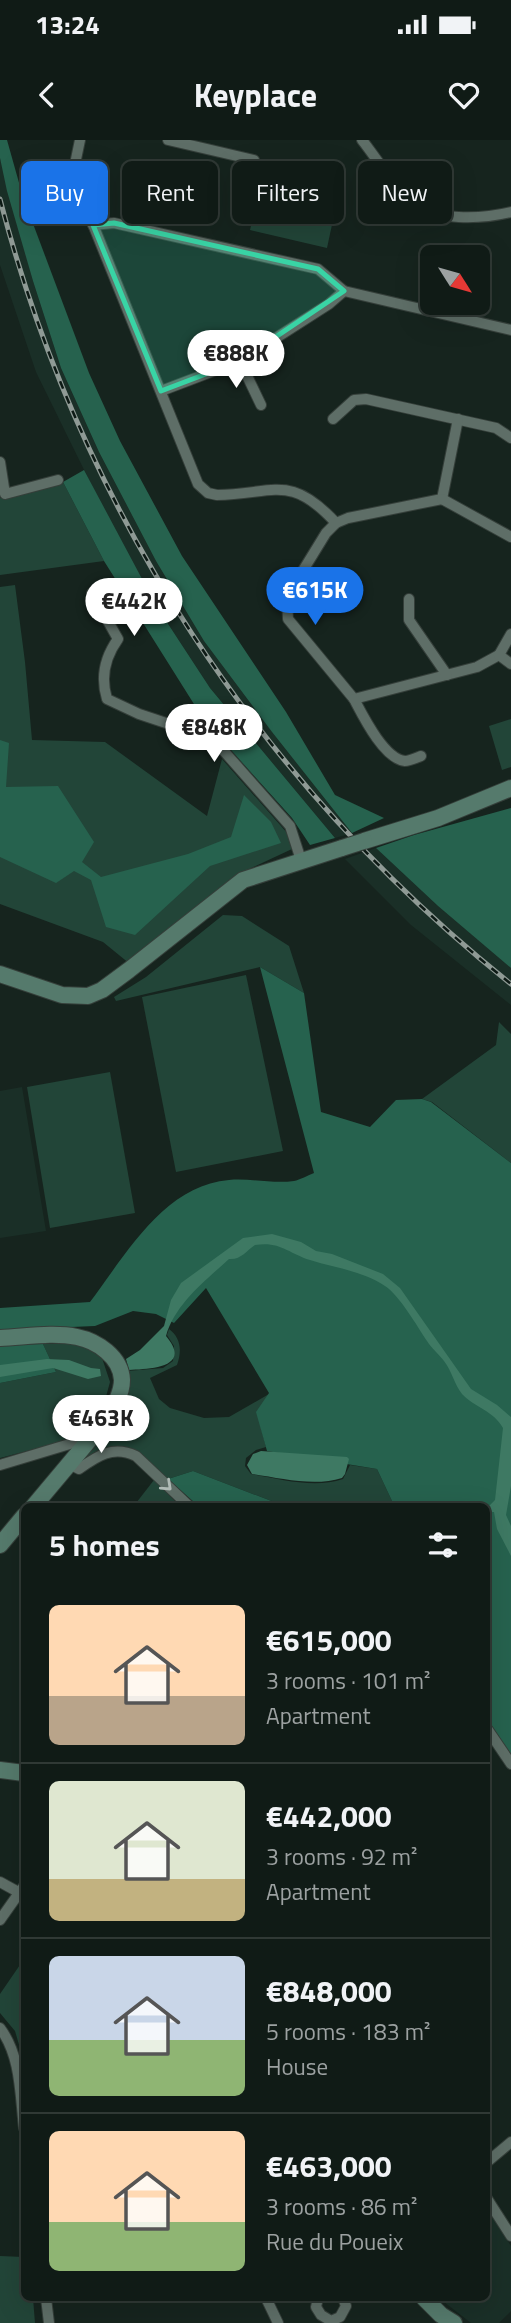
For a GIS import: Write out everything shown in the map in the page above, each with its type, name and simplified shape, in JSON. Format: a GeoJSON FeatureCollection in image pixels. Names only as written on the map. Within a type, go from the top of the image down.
{"type":"FeatureCollection","features":[{"type":"Feature","properties":{"kind":"street"},"geometry":{"type":"LineString","coordinates":[[80,140],[75,164],[77,185],[198,484],[208,493],[226,495],[283,489],[295,491],[322,508],[336,523]]}},
{"type":"Feature","properties":{"kind":"street"},"geometry":{"type":"LineString","coordinates":[[169,140],[254,160]]}},
{"type":"Feature","properties":{"kind":"street"},"geometry":{"type":"LineString","coordinates":[[362,140],[410,201],[429,213],[483,218],[511,212]]}},
{"type":"Feature","properties":{"kind":"street"},"geometry":{"type":"LineString","coordinates":[[93,225],[114,223],[318,269],[344,291],[511,330]]}},
{"type":"Feature","properties":{"kind":"street"},"geometry":{"type":"LineString","coordinates":[[160,391],[240,361],[329,304],[344,291]]}},
{"type":"Feature","properties":{"kind":"street"},"geometry":{"type":"LineString","coordinates":[[240,361],[261,405]]}},
{"type":"Feature","properties":{"kind":"street"},"geometry":{"type":"LineString","coordinates":[[333,419],[354,400],[366,398],[496,428],[511,438]]}},
{"type":"Feature","properties":{"kind":"street"},"geometry":{"type":"LineString","coordinates":[[442,499],[458,419]]}},
{"type":"Feature","properties":{"kind":"street"},"geometry":{"type":"LineString","coordinates":[[0,461],[5,494],[58,480]]}},
{"type":"Feature","properties":{"kind":"street"},"geometry":{"type":"LineString","coordinates":[[421,756],[406,761],[396,758],[385,748],[354,699],[288,619],[287,601],[291,590],[327,533],[336,523],[348,518],[442,499],[511,537]]}},
{"type":"Feature","properties":{"kind":"street"},"geometry":{"type":"LineString","coordinates":[[92,593],[118,639],[109,652],[104,669],[103,688],[107,699],[139,714],[190,731],[222,749],[290,826],[301,860]]}},
{"type":"Feature","properties":{"kind":"street"},"geometry":{"type":"LineString","coordinates":[[410,599],[408,620],[447,675]]}},
{"type":"Feature","properties":{"kind":"street"},"geometry":{"type":"LineString","coordinates":[[354,699],[477,667],[499,655],[511,634]]}},
{"type":"Feature","properties":{"kind":"street"},"geometry":{"type":"LineString","coordinates":[[499,655],[511,664]]}},
{"type":"Feature","properties":{"kind":"street"},"geometry":{"type":"LineString","coordinates":[[0,974],[62,995],[88,996],[102,990],[129,970],[243,880],[438,818],[511,788]]}},
{"type":"Feature","properties":{"kind":"street"},"geometry":{"type":"LineString","coordinates":[[0,1338],[64,1336],[93,1342],[108,1352],[117,1363],[122,1379],[115,1405],[106,1420],[36,1503]]}},
{"type":"Feature","properties":{"kind":"street"},"geometry":{"type":"LineString","coordinates":[[0,1465],[83,1440],[89,1441]]}},
{"type":"Feature","properties":{"kind":"street"},"geometry":{"type":"LineString","coordinates":[[69,1464],[79,1469],[100,1454],[110,1451],[128,1452],[136,1456],[186,1503]]}},
{"type":"Feature","properties":{"kind":"street"},"geometry":{"type":"LineString","coordinates":[[0,1545],[21,1520]]}},
{"type":"Feature","properties":{"kind":"street"},"geometry":{"type":"LineString","coordinates":[[490,1733],[511,1764]]}},
{"type":"Feature","properties":{"kind":"street"},"geometry":{"type":"LineString","coordinates":[[0,1770],[21,1773]]}},
{"type":"Feature","properties":{"kind":"street"},"geometry":{"type":"LineString","coordinates":[[0,1882],[21,1889]]}},
{"type":"Feature","properties":{"kind":"street"},"geometry":{"type":"LineString","coordinates":[[0,1920],[21,1890]]}},
{"type":"Feature","properties":{"kind":"street"},"geometry":{"type":"LineString","coordinates":[[0,2028],[16,2059],[21,2102]]}},
{"type":"Feature","properties":{"kind":"street"},"geometry":{"type":"LineString","coordinates":[[490,2161],[509,2149]]}},
{"type":"Feature","properties":{"kind":"street"},"geometry":{"type":"LineString","coordinates":[[490,2203],[511,2236]]}},
{"type":"Feature","properties":{"kind":"street"},"geometry":{"type":"LineString","coordinates":[[46,2301],[49,2323]]}},
{"type":"Feature","properties":{"kind":"street"},"geometry":{"type":"LineString","coordinates":[[267,2301],[278,2323]]}},
{"type":"Feature","properties":{"kind":"street"},"geometry":{"type":"LineString","coordinates":[[317,2301],[316,2307],[321,2315],[331,2320],[340,2316],[346,2306],[344,2301]]}},
{"type":"Feature","properties":{"kind":"street"},"geometry":{"type":"LineString","coordinates":[[426,2301],[442,2320]]}},
{"type":"Feature","properties":{"kind":"highlighted area"},"geometry":{"type":"Polygon","coordinates":[[[114,223],[318,269],[344,291],[240,361],[161,391],[93,225],[114,223]]]}},
{"type":"Feature","properties":{"kind":"shaded area"},"geometry":{"type":"Polygon","coordinates":[[[0,140],[7,140],[21,190],[21,224],[33,224],[89,373],[120,441],[182,556],[286,712],[335,795],[384,818],[352,833],[204,641],[156,561],[99,452],[61,368],[33,281],[0,158],[0,140]]]}},
{"type":"Feature","properties":{"kind":"shaded area"},"geometry":{"type":"Polygon","coordinates":[[[0,158],[33,281],[61,368],[99,452],[156,561],[204,641],[352,833],[335,838],[210,688],[157,607],[118,539],[36,372],[0,265],[0,158]]]}},
{"type":"Feature","properties":{"kind":"shaded area"},"geometry":{"type":"Polygon","coordinates":[[[251,224],[332,224],[327,248],[250,230],[251,224]]]}},
{"type":"Feature","properties":{"kind":"shaded area"},"geometry":{"type":"Polygon","coordinates":[[[84,470],[157,607],[210,688],[335,838],[310,845],[292,818],[204,720],[104,561],[63,482],[84,470]]]}},
{"type":"Feature","properties":{"kind":"shaded area"},"geometry":{"type":"Polygon","coordinates":[[[63,482],[104,561],[0,575],[0,498],[63,482]]]}},
{"type":"Feature","properties":{"kind":"shaded area"},"geometry":{"type":"Polygon","coordinates":[[[15,585],[32,740],[105,742],[207,816],[222,759],[288,834],[292,849],[245,871],[130,964],[103,942],[0,904],[0,587],[15,585]]]}},
{"type":"Feature","properties":{"kind":"shaded area"},"geometry":{"type":"Polygon","coordinates":[[[511,719],[511,767],[502,770],[489,726],[511,719]]]}},
{"type":"Feature","properties":{"kind":"shaded area"},"geometry":{"type":"Polygon","coordinates":[[[0,740],[9,743],[6,787],[58,786],[94,842],[82,862],[101,877],[188,854],[231,837],[244,795],[271,822],[281,843],[210,866],[135,935],[106,927],[91,880],[74,871],[56,883],[0,857],[0,740]]]}},
{"type":"Feature","properties":{"kind":"shaded area"},"geometry":{"type":"Polygon","coordinates":[[[511,808],[511,968],[438,906],[376,848],[511,808]]]}},
{"type":"Feature","properties":{"kind":"shaded area"},"geometry":{"type":"Polygon","coordinates":[[[376,848],[438,906],[511,968],[511,1005],[411,925],[345,859],[376,848]]]}},
{"type":"Feature","properties":{"kind":"shaded area"},"geometry":{"type":"Polygon","coordinates":[[[223,915],[242,916],[289,946],[304,993],[260,967],[116,1001],[114,997],[146,977],[223,915]]]}},
{"type":"Feature","properties":{"kind":"shaded area"},"geometry":{"type":"Polygon","coordinates":[[[260,967],[304,993],[321,1112],[370,1127],[396,1100],[422,1099],[431,1102],[511,1163],[511,1756],[490,1723],[490,1503],[391,1503],[377,1469],[267,1451],[256,1412],[269,1393],[206,1288],[174,1323],[156,1314],[133,1311],[95,1326],[0,1330],[0,1308],[90,1302],[148,1226],[185,1195],[206,1185],[229,1180],[286,1182],[314,1173],[260,967]]]}},
{"type":"Feature","properties":{"kind":"shaded area"},"geometry":{"type":"Polygon","coordinates":[[[246,975],[283,1151],[176,1172],[142,997],[246,975]]]}},
{"type":"Feature","properties":{"kind":"shaded area"},"geometry":{"type":"Polygon","coordinates":[[[499,1022],[511,1034],[511,1163],[432,1102],[422,1099],[496,1045],[499,1022]]]}},
{"type":"Feature","properties":{"kind":"shaded area"},"geometry":{"type":"Polygon","coordinates":[[[110,1072],[135,1213],[50,1228],[27,1087],[110,1072]]]}},
{"type":"Feature","properties":{"kind":"shaded area"},"geometry":{"type":"Polygon","coordinates":[[[22,1087],[46,1231],[0,1238],[0,1091],[22,1087]]]}},
{"type":"Feature","properties":{"kind":"shaded area"},"geometry":{"type":"Polygon","coordinates":[[[272,1234],[301,1242],[316,1251],[332,1254],[383,1274],[400,1288],[471,1389],[511,1417],[511,1486],[506,1515],[511,1526],[511,1556],[497,1529],[494,1512],[490,1512],[490,1505],[495,1500],[503,1428],[494,1417],[462,1394],[447,1365],[402,1304],[391,1291],[376,1281],[358,1273],[310,1260],[278,1246],[255,1245],[240,1257],[229,1259],[201,1285],[176,1314],[166,1336],[175,1355],[172,1361],[157,1367],[129,1370],[126,1359],[140,1350],[164,1326],[171,1300],[181,1283],[243,1238],[272,1234]]]}},
{"type":"Feature","properties":{"kind":"shaded area"},"geometry":{"type":"Polygon","coordinates":[[[169,1329],[176,1336],[179,1345],[177,1365],[150,1378],[159,1399],[170,1408],[204,1418],[229,1417],[269,1394],[257,1412],[266,1447],[256,1450],[246,1458],[245,1466],[251,1474],[320,1483],[343,1479],[350,1465],[377,1469],[391,1503],[277,1503],[193,1471],[168,1479],[138,1453],[118,1447],[95,1452],[82,1461],[107,1431],[120,1409],[127,1371],[163,1368],[173,1361],[174,1346],[167,1335],[169,1329]]]}},
{"type":"Feature","properties":{"kind":"shaded area"},"geometry":{"type":"Polygon","coordinates":[[[43,1344],[82,1344],[102,1358],[110,1382],[104,1404],[96,1414],[79,1419],[71,1433],[73,1439],[0,1458],[0,1383],[56,1372],[43,1344]]]}},
{"type":"Feature","properties":{"kind":"shaded area"},"geometry":{"type":"Polygon","coordinates":[[[43,1344],[56,1372],[0,1383],[0,1345],[43,1344]]]}},
{"type":"Feature","properties":{"kind":"shaded area"},"geometry":{"type":"Polygon","coordinates":[[[47,1359],[69,1360],[100,1369],[101,1376],[88,1379],[53,1368],[0,1377],[0,1365],[47,1359]]]}},
{"type":"Feature","properties":{"kind":"shaded area"},"geometry":{"type":"Polygon","coordinates":[[[261,1451],[349,1459],[342,1478],[320,1482],[297,1481],[252,1474],[247,1465],[253,1454],[261,1451]]]}},
{"type":"Feature","properties":{"kind":"shaded area"},"geometry":{"type":"Polygon","coordinates":[[[193,1471],[277,1503],[195,1503],[168,1479],[193,1471]]]}},
{"type":"Feature","properties":{"kind":"shaded area"},"geometry":{"type":"Polygon","coordinates":[[[154,1480],[177,1503],[136,1503],[154,1480]]]}},
{"type":"Feature","properties":{"kind":"shaded area"},"geometry":{"type":"Polygon","coordinates":[[[21,1963],[21,2059],[15,2031],[0,2013],[0,1994],[21,1963]]]}},
{"type":"Feature","properties":{"kind":"shaded area"},"geometry":{"type":"Polygon","coordinates":[[[490,2214],[511,2246],[511,2311],[499,2323],[471,2323],[443,2301],[490,2301],[490,2214]]]}},
{"type":"Feature","properties":{"kind":"shaded area"},"geometry":{"type":"Polygon","coordinates":[[[0,2256],[21,2257],[21,2301],[33,2301],[35,2323],[0,2323],[0,2256]]]}},
{"type":"Feature","properties":{"kind":"railway"},"geometry":{"type":"LineString","coordinates":[[0,199],[35,314],[78,424],[131,531],[191,633],[260,729],[337,821],[420,906],[511,984]]}}]}
